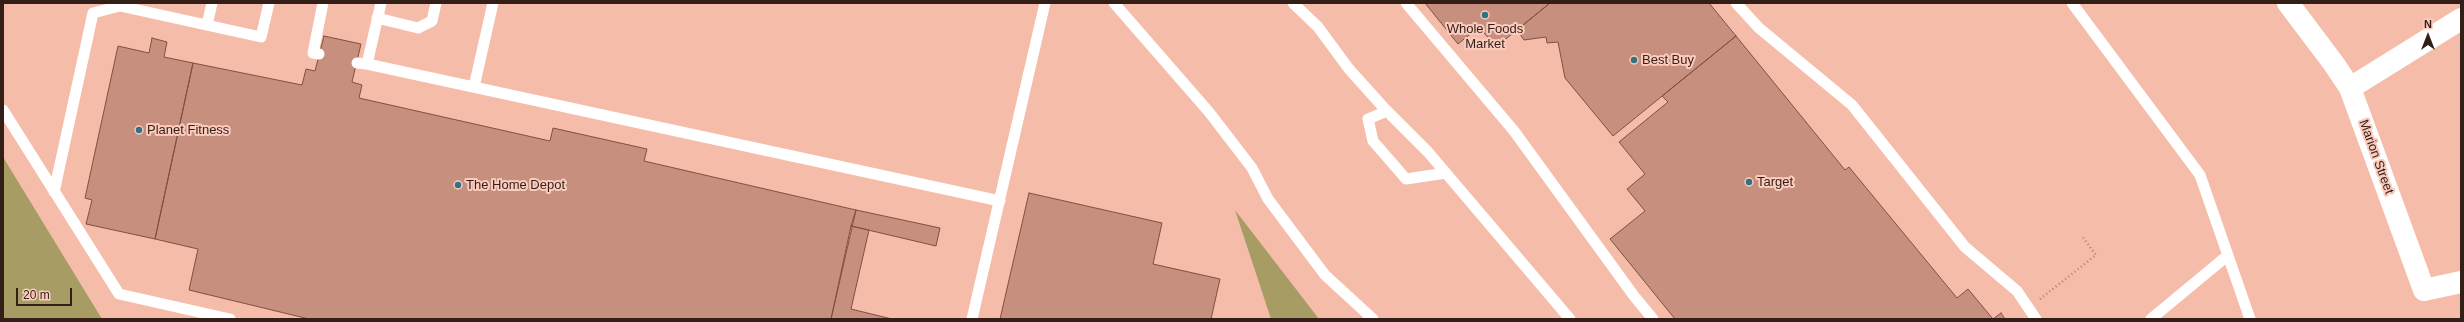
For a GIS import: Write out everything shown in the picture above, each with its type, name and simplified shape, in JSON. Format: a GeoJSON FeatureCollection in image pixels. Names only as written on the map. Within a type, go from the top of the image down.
{"type":"FeatureCollection","features":[{"type":"Feature","properties":{"kind":"street","name":"Marion Street"},"geometry":{"type":"LineString","coordinates":[[2288,3],[2334,64],[2350,88],[2424,290],[2461,282]]}},
{"type":"Feature","properties":{"kind":"street"},"geometry":{"type":"LineString","coordinates":[[2350,88],[2461,19]]}},
{"type":"Feature","properties":{"kind":"lane"},"geometry":{"type":"LineString","coordinates":[[207,25],[212,3]]}},
{"type":"Feature","properties":{"kind":"lane"},"geometry":{"type":"LineString","coordinates":[[54,192],[93,13],[120,6],[261,37],[268,3]]}},
{"type":"Feature","properties":{"kind":"lane"},"geometry":{"type":"LineString","coordinates":[[319,54],[313,52],[323,3]]}},
{"type":"Feature","properties":{"kind":"lane"},"geometry":{"type":"LineString","coordinates":[[381,3],[378,18],[362,63],[1000,201]]}},
{"type":"Feature","properties":{"kind":"lane"},"geometry":{"type":"LineString","coordinates":[[378,18],[418,28],[432,21],[436,3]]}},
{"type":"Feature","properties":{"kind":"lane"},"geometry":{"type":"LineString","coordinates":[[474,86],[493,3]]}},
{"type":"Feature","properties":{"kind":"lane"},"geometry":{"type":"LineString","coordinates":[[972,319],[1045,3]]}},
{"type":"Feature","properties":{"kind":"lane"},"geometry":{"type":"LineString","coordinates":[[1114,3],[1209,112],[1252,168],[1268,199],[1325,275],[1373,319]]}},
{"type":"Feature","properties":{"kind":"lane"},"geometry":{"type":"LineString","coordinates":[[1293,3],[1318,27],[1349,69],[1446,173],[1570,319]]}},
{"type":"Feature","properties":{"kind":"lane"},"geometry":{"type":"LineString","coordinates":[[1406,3],[1514,131],[1634,296],[1653,319]]}},
{"type":"Feature","properties":{"kind":"lane"},"geometry":{"type":"LineString","coordinates":[[1736,3],[1759,28],[1852,105],[1965,247],[2017,291],[2036,319]]}},
{"type":"Feature","properties":{"kind":"lane"},"geometry":{"type":"LineString","coordinates":[[2072,3],[2200,175],[2250,319]]}},
{"type":"Feature","properties":{"kind":"lane"},"geometry":{"type":"LineString","coordinates":[[3,110],[119,294],[230,319]]}},
{"type":"Feature","properties":{"kind":"lane"},"geometry":{"type":"LineString","coordinates":[[1387,111],[1368,119],[1373,142],[1406,179],[1446,173]]}},
{"type":"Feature","properties":{"kind":"lane"},"geometry":{"type":"LineString","coordinates":[[2152,319],[2228,256]]}},
{"type":"Feature","properties":{"kind":"path"},"geometry":{"type":"LineString","coordinates":[[2029,308],[2096,255],[2082,236]]}},
{"type":"Feature","properties":{"kind":"shaded area"},"geometry":{"type":"Polygon","coordinates":[[[3,157],[102,319],[3,319],[3,157]]]}},
{"type":"Feature","properties":{"kind":"shaded area"},"geometry":{"type":"Polygon","coordinates":[[[1235,210],[1319,319],[1271,319],[1235,210]]]}},
{"type":"Feature","properties":{"kind":"building","name":"Whole Foods Market"},"geometry":{"type":"Polygon","coordinates":[[[1425,3],[1550,3],[1496,47],[1479,27],[1458,44],[1425,3]]]}},
{"type":"Feature","properties":{"kind":"building","name":"Best Buy"},"geometry":{"type":"Polygon","coordinates":[[[1550,3],[1709,3],[1736,36],[1613,136],[1565,78],[1558,42],[1547,43],[1546,37],[1524,40],[1517,30],[1550,3]]]}},
{"type":"Feature","properties":{"kind":"building","name":"The Home Depot"},"geometry":{"type":"Polygon","coordinates":[[[324,36],[361,44],[352,82],[362,85],[359,98],[550,141],[553,128],[647,149],[644,161],[856,210],[831,319],[309,319],[189,290],[198,249],[155,239],[193,63],[302,85],[306,69],[315,71],[324,36]]]}},
{"type":"Feature","properties":{"kind":"building","name":"Target"},"geometry":{"type":"Polygon","coordinates":[[[1736,36],[1845,170],[1849,167],[1957,298],[1968,289],[1993,319],[1675,319],[1610,239],[1645,211],[1627,189],[1645,174],[1619,142],[1668,102],[1662,96],[1736,36]]]}},
{"type":"Feature","properties":{"kind":"building","name":"Planet Fitness"},"geometry":{"type":"Polygon","coordinates":[[[152,38],[167,42],[164,57],[193,63],[155,239],[86,224],[92,200],[85,198],[118,46],[149,53],[152,38]]]}},
{"type":"Feature","properties":{"kind":"building"},"geometry":{"type":"Polygon","coordinates":[[[1029,193],[1162,223],[1153,264],[1220,279],[1211,319],[1000,319],[1029,193]]]}},
{"type":"Feature","properties":{"kind":"building"},"geometry":{"type":"Polygon","coordinates":[[[856,210],[940,228],[936,246],[851,226],[856,210]]]}},
{"type":"Feature","properties":{"kind":"building"},"geometry":{"type":"Polygon","coordinates":[[[851,226],[869,230],[851,309],[892,319],[831,319],[851,226]]]}},
{"type":"Feature","properties":{"kind":"building"},"geometry":{"type":"Polygon","coordinates":[[[2001,313],[2005,319],[1993,319],[2001,313]]]}},
{"type":"Feature","properties":{"kind":"place","name":"Whole Foods Market"},"geometry":{"type":"Point","coordinates":[1485,15]}},
{"type":"Feature","properties":{"kind":"place","name":"Best Buy"},"geometry":{"type":"Point","coordinates":[1634,60]}},
{"type":"Feature","properties":{"kind":"place","name":"Planet Fitness"},"geometry":{"type":"Point","coordinates":[139,130]}},
{"type":"Feature","properties":{"kind":"place","name":"Target"},"geometry":{"type":"Point","coordinates":[1749,182]}},
{"type":"Feature","properties":{"kind":"place","name":"The Home Depot"},"geometry":{"type":"Point","coordinates":[458,185]}}]}
